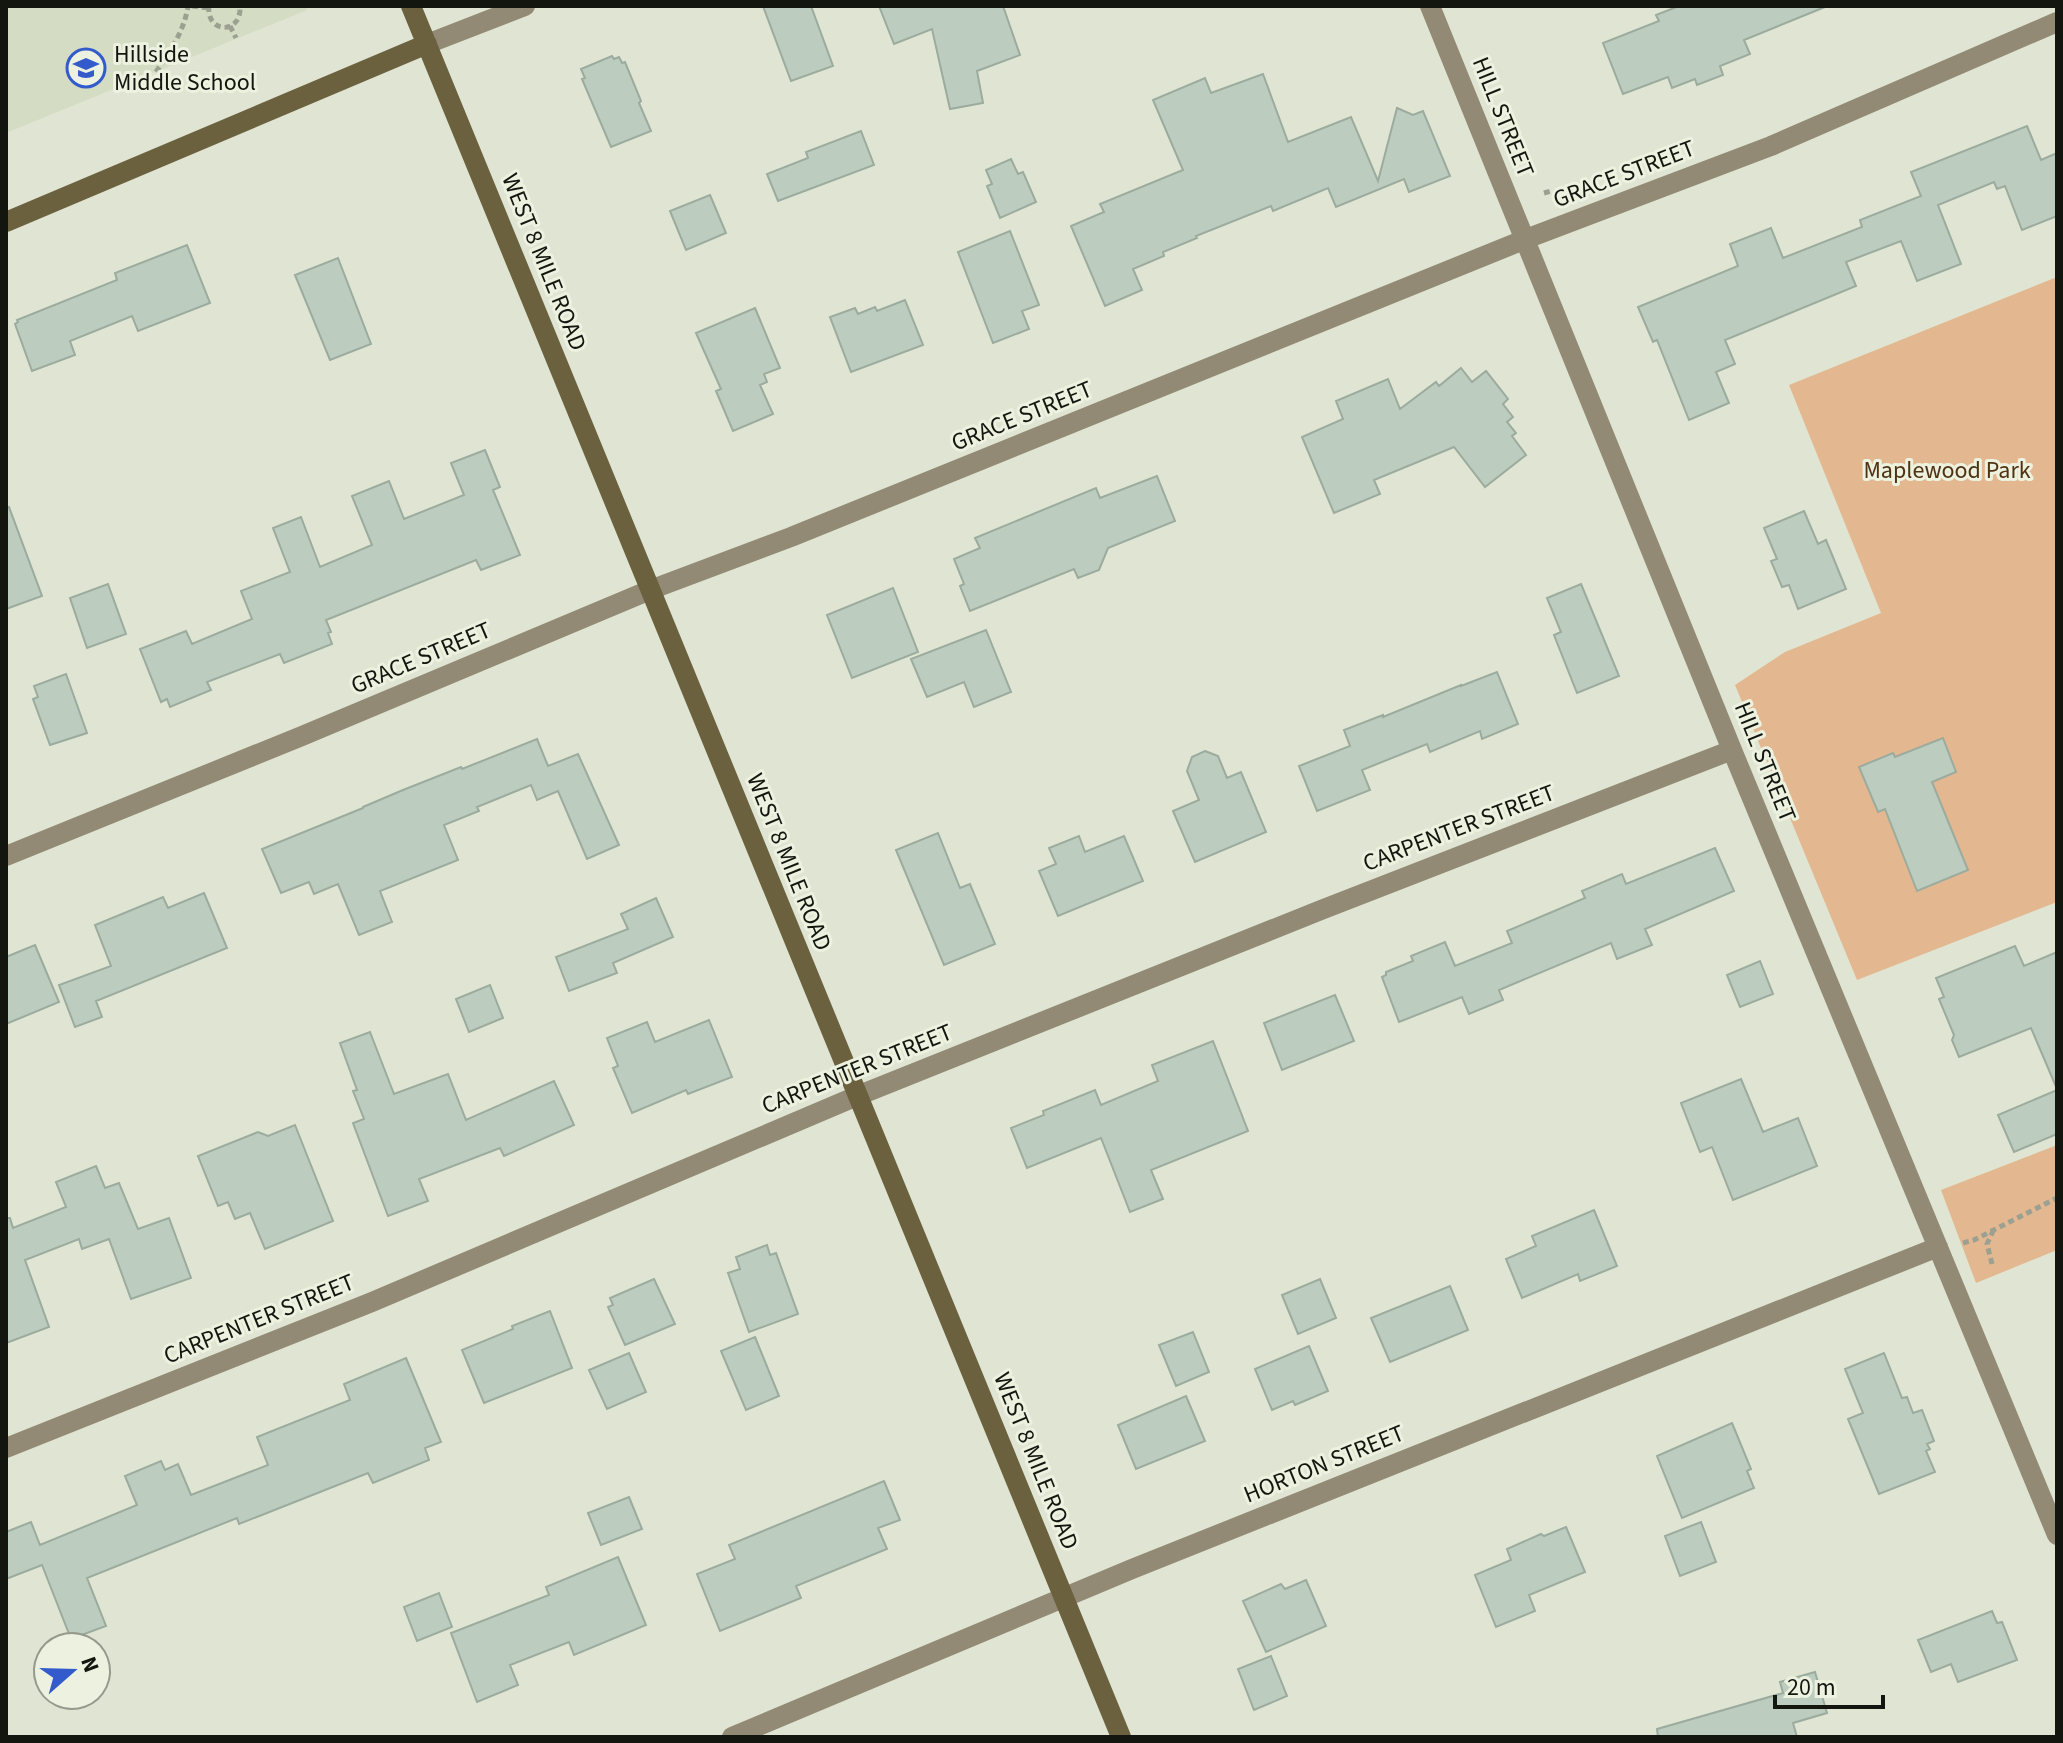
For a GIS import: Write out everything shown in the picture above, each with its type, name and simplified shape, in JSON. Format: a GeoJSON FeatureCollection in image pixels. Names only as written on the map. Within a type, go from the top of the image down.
{"type":"FeatureCollection","features":[{"type":"Feature","properties":{"kind":"main road","name":"WEST 8 MILE ROAD"},"geometry":{"type":"LineString","coordinates":[[411,6],[1121,1737]]}},
{"type":"Feature","properties":{"kind":"main road"},"geometry":{"type":"LineString","coordinates":[[6,222],[427,44]]}},
{"type":"Feature","properties":{"kind":"street"},"geometry":{"type":"LineString","coordinates":[[427,44],[525,6]]}},
{"type":"Feature","properties":{"kind":"street","name":"HILL STREET"},"geometry":{"type":"LineString","coordinates":[[1430,6],[1732,750],[2057,1535]]}},
{"type":"Feature","properties":{"kind":"street","name":"GRACE STREET"},"geometry":{"type":"LineString","coordinates":[[6,856],[650,590],[791,537],[1526,239],[1771,146],[2057,22]]}},
{"type":"Feature","properties":{"kind":"street","name":"CARPENTER STREET"},"geometry":{"type":"LineString","coordinates":[[6,1448],[372,1302],[857,1096],[1732,750]]}},
{"type":"Feature","properties":{"kind":"street","name":"HORTON STREET"},"geometry":{"type":"LineString","coordinates":[[732,1737],[1064,1597],[1938,1247]]}},
{"type":"Feature","properties":{"kind":"path"},"geometry":{"type":"LineString","coordinates":[[156,72],[175,43],[190,6],[209,7],[210,19],[223,27],[238,21],[240,6]]}},
{"type":"Feature","properties":{"kind":"path"},"geometry":{"type":"LineString","coordinates":[[230,26],[236,38]]}},
{"type":"Feature","properties":{"kind":"path"},"geometry":{"type":"LineString","coordinates":[[1938,1247],[1974,1240],[2057,1198]]}},
{"type":"Feature","properties":{"kind":"path"},"geometry":{"type":"LineString","coordinates":[[1992,1264],[1987,1244],[1995,1230]]}},
{"type":"Feature","properties":{"kind":"shaded area","name":"Hillside Middle School"},"geometry":{"type":"Polygon","coordinates":[[[6,6],[306,6],[307,10],[6,133],[6,6]]]}},
{"type":"Feature","properties":{"kind":"green space","name":"Maplewood Park"},"geometry":{"type":"Polygon","coordinates":[[[2057,277],[2057,902],[1857,980],[1735,685],[1785,652],[1881,613],[1789,385],[2057,277]]]}},
{"type":"Feature","properties":{"kind":"green space"},"geometry":{"type":"Polygon","coordinates":[[[2057,1145],[2057,1250],[1976,1283],[1941,1190],[2057,1145]]]}},
{"type":"Feature","properties":{"kind":"building"},"geometry":{"type":"Polygon","coordinates":[[[763,6],[811,6],[833,66],[791,81],[763,6]]]}},
{"type":"Feature","properties":{"kind":"building"},"geometry":{"type":"Polygon","coordinates":[[[879,6],[1003,6],[1020,55],[977,71],[983,103],[950,109],[932,29],[894,44],[879,6]]]}},
{"type":"Feature","properties":{"kind":"building"},"geometry":{"type":"Polygon","coordinates":[[[1679,6],[1825,7],[1744,40],[1750,54],[1720,66],[1723,75],[1697,85],[1695,79],[1672,88],[1668,77],[1623,94],[1603,43],[1659,21],[1656,15],[1679,6]]]}},
{"type":"Feature","properties":{"kind":"building"},"geometry":{"type":"Polygon","coordinates":[[[612,56],[625,62],[651,131],[611,147],[582,79],[585,78],[581,69],[612,56]]]}},
{"type":"Feature","properties":{"kind":"building"},"geometry":{"type":"Polygon","coordinates":[[[1263,74],[1288,142],[1351,117],[1378,181],[1397,108],[1413,115],[1423,111],[1450,176],[1409,192],[1404,179],[1336,207],[1328,188],[1273,211],[1271,206],[1196,236],[1163,252],[1164,256],[1133,269],[1142,290],[1105,306],[1071,226],[1104,212],[1100,204],[1183,170],[1153,100],[1205,78],[1211,93],[1263,74]]]}},
{"type":"Feature","properties":{"kind":"building"},"geometry":{"type":"Polygon","coordinates":[[[2027,126],[2041,160],[2057,153],[2057,216],[2022,230],[2005,186],[1997,189],[1994,182],[1938,205],[1961,264],[1917,281],[1901,241],[1846,262],[1856,286],[1725,340],[1735,364],[1716,372],[1729,403],[1689,420],[1657,340],[1653,342],[1638,307],[1738,266],[1730,244],[1771,228],[1783,258],[1862,227],[1860,220],[1921,196],[1911,172],[2027,126]]]}},
{"type":"Feature","properties":{"kind":"building"},"geometry":{"type":"Polygon","coordinates":[[[861,131],[874,165],[778,201],[767,174],[808,158],[806,152],[861,131]]]}},
{"type":"Feature","properties":{"kind":"building"},"geometry":{"type":"Polygon","coordinates":[[[1011,159],[1018,174],[1023,172],[1036,202],[1000,218],[987,186],[992,184],[986,170],[1011,159]]]}},
{"type":"Feature","properties":{"kind":"building"},"geometry":{"type":"Polygon","coordinates":[[[710,195],[726,233],[686,250],[670,211],[710,195]]]}},
{"type":"Feature","properties":{"kind":"building"},"geometry":{"type":"Polygon","coordinates":[[[1010,231],[1039,305],[1022,311],[1029,329],[993,343],[958,252],[1010,231]]]}},
{"type":"Feature","properties":{"kind":"building"},"geometry":{"type":"Polygon","coordinates":[[[187,245],[210,303],[138,331],[132,316],[70,341],[75,355],[32,371],[15,324],[17,320],[117,280],[115,273],[187,245]]]}},
{"type":"Feature","properties":{"kind":"building"},"geometry":{"type":"Polygon","coordinates":[[[338,258],[371,344],[330,360],[295,275],[338,258]]]}},
{"type":"Feature","properties":{"kind":"building"},"geometry":{"type":"Polygon","coordinates":[[[905,300],[923,345],[851,372],[830,317],[855,308],[858,314],[875,307],[877,311],[905,300]]]}},
{"type":"Feature","properties":{"kind":"building"},"geometry":{"type":"Polygon","coordinates":[[[755,308],[780,368],[764,374],[767,382],[760,385],[773,414],[733,431],[716,391],[721,389],[696,333],[755,308]]]}},
{"type":"Feature","properties":{"kind":"building"},"geometry":{"type":"Polygon","coordinates":[[[1461,368],[1472,382],[1486,371],[1508,399],[1503,404],[1513,417],[1507,422],[1516,433],[1512,436],[1526,455],[1485,487],[1454,447],[1374,480],[1380,494],[1334,513],[1302,437],[1343,419],[1336,401],[1388,379],[1400,409],[1436,382],[1439,386],[1461,368]]]}},
{"type":"Feature","properties":{"kind":"building"},"geometry":{"type":"Polygon","coordinates":[[[485,450],[500,487],[493,490],[520,555],[481,570],[476,560],[326,620],[332,644],[284,663],[280,654],[207,682],[211,690],[170,707],[167,699],[161,702],[140,649],[186,631],[192,644],[252,619],[241,591],[290,572],[273,528],[301,517],[320,567],[372,545],[352,496],[389,481],[404,519],[464,495],[451,463],[485,450]]]}},
{"type":"Feature","properties":{"kind":"building"},"geometry":{"type":"Polygon","coordinates":[[[1157,476],[1175,521],[1108,548],[1099,570],[1078,578],[1074,569],[970,611],[954,559],[980,548],[975,538],[1096,488],[1100,498],[1157,476]]]}},
{"type":"Feature","properties":{"kind":"building"},"geometry":{"type":"Polygon","coordinates":[[[9,507],[42,596],[6,609],[6,508],[9,507]]]}},
{"type":"Feature","properties":{"kind":"building"},"geometry":{"type":"Polygon","coordinates":[[[1804,511],[1818,544],[1826,540],[1846,589],[1798,609],[1789,585],[1782,587],[1771,561],[1777,559],[1764,528],[1804,511]]]}},
{"type":"Feature","properties":{"kind":"building"},"geometry":{"type":"Polygon","coordinates":[[[108,584],[126,634],[87,648],[70,598],[108,584]]]}},
{"type":"Feature","properties":{"kind":"building"},"geometry":{"type":"Polygon","coordinates":[[[1581,584],[1619,676],[1577,693],[1554,635],[1561,632],[1547,598],[1581,584]]]}},
{"type":"Feature","properties":{"kind":"building"},"geometry":{"type":"Polygon","coordinates":[[[893,588],[918,652],[852,678],[827,615],[893,588]]]}},
{"type":"Feature","properties":{"kind":"building"},"geometry":{"type":"Polygon","coordinates":[[[986,630],[1011,692],[974,707],[964,682],[927,697],[911,659],[986,630]]]}},
{"type":"Feature","properties":{"kind":"building"},"geometry":{"type":"Polygon","coordinates":[[[1497,672],[1518,724],[1482,739],[1480,731],[1430,752],[1427,744],[1362,770],[1370,790],[1317,811],[1299,766],[1350,746],[1344,730],[1497,672]]]}},
{"type":"Feature","properties":{"kind":"building"},"geometry":{"type":"Polygon","coordinates":[[[66,674],[87,733],[50,745],[33,699],[38,697],[34,686],[66,674]]]}},
{"type":"Feature","properties":{"kind":"building"},"geometry":{"type":"Polygon","coordinates":[[[1943,738],[1956,772],[1932,782],[1968,870],[1917,891],[1885,809],[1878,812],[1859,767],[1943,738]]]}},
{"type":"Feature","properties":{"kind":"building"},"geometry":{"type":"Polygon","coordinates":[[[537,739],[548,766],[578,754],[619,845],[587,859],[558,791],[537,800],[531,785],[477,807],[479,811],[444,825],[458,860],[380,891],[392,922],[359,935],[338,884],[314,894],[309,882],[281,893],[262,849],[403,790],[537,739]]]}},
{"type":"Feature","properties":{"kind":"building"},"geometry":{"type":"Polygon","coordinates":[[[1205,751],[1218,756],[1227,778],[1241,772],[1266,832],[1195,862],[1173,811],[1199,800],[1187,771],[1192,757],[1205,751]]]}},
{"type":"Feature","properties":{"kind":"building"},"geometry":{"type":"Polygon","coordinates":[[[938,833],[960,888],[970,884],[995,944],[944,965],[896,850],[938,833]]]}},
{"type":"Feature","properties":{"kind":"building"},"geometry":{"type":"Polygon","coordinates":[[[1079,836],[1085,852],[1124,836],[1143,881],[1058,916],[1039,871],[1056,864],[1049,848],[1079,836]]]}},
{"type":"Feature","properties":{"kind":"building"},"geometry":{"type":"Polygon","coordinates":[[[1715,848],[1734,891],[1645,929],[1652,945],[1617,959],[1611,943],[1499,990],[1503,1000],[1469,1014],[1462,997],[1399,1022],[1382,977],[1386,972],[1413,961],[1411,956],[1445,942],[1455,966],[1512,943],[1507,931],[1585,898],[1582,891],[1622,874],[1626,884],[1715,848]]]}},
{"type":"Feature","properties":{"kind":"building"},"geometry":{"type":"Polygon","coordinates":[[[204,893],[227,948],[96,1001],[102,1017],[75,1027],[59,985],[111,966],[95,925],[163,897],[168,908],[204,893]]]}},
{"type":"Feature","properties":{"kind":"building"},"geometry":{"type":"Polygon","coordinates":[[[656,898],[673,937],[613,963],[617,973],[569,991],[556,957],[628,929],[621,914],[656,898]]]}},
{"type":"Feature","properties":{"kind":"building"},"geometry":{"type":"Polygon","coordinates":[[[35,945],[59,1002],[6,1024],[6,957],[35,945]]]}},
{"type":"Feature","properties":{"kind":"building"},"geometry":{"type":"Polygon","coordinates":[[[2015,946],[2024,966],[2057,952],[2057,1089],[2031,1028],[1959,1057],[1952,1040],[1954,1035],[1939,999],[1944,997],[1936,978],[2015,946]]]}},
{"type":"Feature","properties":{"kind":"building"},"geometry":{"type":"Polygon","coordinates":[[[1760,961],[1773,994],[1740,1007],[1727,975],[1760,961]]]}},
{"type":"Feature","properties":{"kind":"building"},"geometry":{"type":"Polygon","coordinates":[[[490,985],[503,1018],[469,1032],[456,999],[490,985]]]}},
{"type":"Feature","properties":{"kind":"building"},"geometry":{"type":"Polygon","coordinates":[[[1335,995],[1354,1041],[1282,1070],[1264,1023],[1335,995]]]}},
{"type":"Feature","properties":{"kind":"building"},"geometry":{"type":"Polygon","coordinates":[[[709,1020],[732,1077],[688,1094],[686,1090],[632,1113],[613,1068],[618,1066],[607,1038],[647,1022],[655,1042],[709,1020]]]}},
{"type":"Feature","properties":{"kind":"building"},"geometry":{"type":"Polygon","coordinates":[[[370,1032],[394,1094],[448,1074],[466,1120],[554,1081],[574,1125],[504,1156],[500,1148],[419,1179],[428,1201],[388,1216],[353,1123],[364,1119],[340,1043],[370,1032]]]}},
{"type":"Feature","properties":{"kind":"building"},"geometry":{"type":"Polygon","coordinates":[[[1213,1041],[1248,1131],[1151,1170],[1163,1199],[1130,1212],[1101,1138],[1027,1168],[1011,1128],[1095,1090],[1101,1105],[1158,1081],[1152,1065],[1213,1041]]]}},
{"type":"Feature","properties":{"kind":"building"},"geometry":{"type":"Polygon","coordinates":[[[1741,1079],[1763,1132],[1798,1118],[1817,1166],[1733,1200],[1712,1147],[1700,1152],[1681,1103],[1741,1079]]]}},
{"type":"Feature","properties":{"kind":"building"},"geometry":{"type":"Polygon","coordinates":[[[2057,1090],[2057,1134],[2014,1152],[1998,1115],[2057,1090]]]}},
{"type":"Feature","properties":{"kind":"building"},"geometry":{"type":"Polygon","coordinates":[[[295,1125],[333,1221],[265,1249],[250,1213],[235,1219],[228,1202],[218,1206],[198,1156],[258,1132],[268,1136],[295,1125]]]}},
{"type":"Feature","properties":{"kind":"building"},"geometry":{"type":"Polygon","coordinates":[[[96,1166],[105,1188],[119,1183],[138,1229],[169,1218],[191,1278],[131,1299],[109,1239],[82,1249],[79,1239],[25,1260],[49,1327],[6,1343],[6,1218],[10,1218],[13,1228],[66,1207],[56,1182],[96,1166]]]}},
{"type":"Feature","properties":{"kind":"building"},"geometry":{"type":"Polygon","coordinates":[[[1594,1210],[1617,1266],[1580,1281],[1578,1274],[1522,1298],[1506,1259],[1536,1246],[1532,1236],[1594,1210]]]}},
{"type":"Feature","properties":{"kind":"building"},"geometry":{"type":"Polygon","coordinates":[[[767,1245],[770,1255],[776,1253],[798,1314],[749,1332],[728,1273],[740,1269],[736,1257],[767,1245]]]}},
{"type":"Feature","properties":{"kind":"building"},"geometry":{"type":"Polygon","coordinates":[[[654,1279],[675,1324],[625,1345],[608,1307],[613,1305],[610,1298],[654,1279]]]}},
{"type":"Feature","properties":{"kind":"building"},"geometry":{"type":"Polygon","coordinates":[[[1320,1279],[1336,1318],[1298,1334],[1282,1295],[1320,1279]]]}},
{"type":"Feature","properties":{"kind":"building"},"geometry":{"type":"Polygon","coordinates":[[[1450,1286],[1468,1330],[1390,1362],[1371,1318],[1450,1286]]]}},
{"type":"Feature","properties":{"kind":"building"},"geometry":{"type":"Polygon","coordinates":[[[550,1311],[572,1368],[484,1403],[462,1350],[550,1311]]]}},
{"type":"Feature","properties":{"kind":"building"},"geometry":{"type":"Polygon","coordinates":[[[1193,1332],[1209,1372],[1176,1386],[1159,1345],[1193,1332]]]}},
{"type":"Feature","properties":{"kind":"building"},"geometry":{"type":"Polygon","coordinates":[[[755,1337],[779,1396],[746,1410],[721,1351],[755,1337]]]}},
{"type":"Feature","properties":{"kind":"building"},"geometry":{"type":"Polygon","coordinates":[[[1309,1346],[1328,1391],[1295,1405],[1293,1401],[1272,1410],[1255,1369],[1309,1346]]]}},
{"type":"Feature","properties":{"kind":"building"},"geometry":{"type":"Polygon","coordinates":[[[629,1353],[646,1392],[607,1409],[589,1370],[629,1353]]]}},
{"type":"Feature","properties":{"kind":"building"},"geometry":{"type":"Polygon","coordinates":[[[1884,1353],[1902,1398],[1907,1397],[1913,1413],[1922,1410],[1934,1441],[1927,1444],[1930,1449],[1926,1451],[1935,1472],[1879,1494],[1848,1419],[1863,1413],[1845,1369],[1884,1353]]]}},
{"type":"Feature","properties":{"kind":"building"},"geometry":{"type":"Polygon","coordinates":[[[406,1358],[441,1442],[425,1448],[429,1460],[373,1483],[368,1473],[239,1524],[237,1518],[87,1578],[106,1626],[93,1631],[68,1631],[42,1565],[6,1579],[6,1532],[31,1522],[40,1545],[137,1505],[125,1476],[161,1461],[165,1470],[178,1464],[191,1495],[268,1465],[257,1437],[350,1400],[344,1384],[406,1358]]]}},
{"type":"Feature","properties":{"kind":"building"},"geometry":{"type":"Polygon","coordinates":[[[1186,1396],[1205,1441],[1136,1469],[1118,1425],[1186,1396]]]}},
{"type":"Feature","properties":{"kind":"building"},"geometry":{"type":"Polygon","coordinates":[[[1732,1423],[1751,1469],[1747,1471],[1754,1488],[1682,1518],[1657,1456],[1732,1423]]]}},
{"type":"Feature","properties":{"kind":"building"},"geometry":{"type":"Polygon","coordinates":[[[884,1481],[900,1520],[878,1528],[887,1549],[796,1586],[801,1598],[720,1631],[697,1574],[735,1559],[729,1545],[884,1481]]]}},
{"type":"Feature","properties":{"kind":"building"},"geometry":{"type":"Polygon","coordinates":[[[629,1497],[642,1529],[601,1545],[588,1513],[629,1497]]]}},
{"type":"Feature","properties":{"kind":"building"},"geometry":{"type":"Polygon","coordinates":[[[1701,1522],[1716,1562],[1680,1576],[1665,1536],[1701,1522]]]}},
{"type":"Feature","properties":{"kind":"building"},"geometry":{"type":"Polygon","coordinates":[[[1566,1527],[1585,1572],[1529,1595],[1535,1611],[1496,1627],[1475,1575],[1511,1560],[1507,1549],[1566,1527]]]}},
{"type":"Feature","properties":{"kind":"building"},"geometry":{"type":"Polygon","coordinates":[[[618,1557],[646,1625],[574,1655],[569,1642],[510,1665],[518,1685],[477,1702],[451,1633],[549,1595],[546,1587],[618,1557]]]}},
{"type":"Feature","properties":{"kind":"building"},"geometry":{"type":"Polygon","coordinates":[[[1306,1580],[1326,1626],[1266,1652],[1243,1601],[1281,1584],[1285,1589],[1306,1580]]]}},
{"type":"Feature","properties":{"kind":"building"},"geometry":{"type":"Polygon","coordinates":[[[439,1593],[452,1627],[417,1641],[404,1607],[439,1593]]]}},
{"type":"Feature","properties":{"kind":"building"},"geometry":{"type":"Polygon","coordinates":[[[1992,1611],[1997,1623],[2002,1622],[2017,1660],[1958,1682],[1951,1664],[1931,1672],[1918,1640],[1992,1611]]]}},
{"type":"Feature","properties":{"kind":"building"},"geometry":{"type":"Polygon","coordinates":[[[1271,1656],[1287,1696],[1254,1710],[1238,1669],[1271,1656]]]}},
{"type":"Feature","properties":{"kind":"building"},"geometry":{"type":"Polygon","coordinates":[[[1815,1672],[1827,1713],[1793,1723],[1797,1737],[1658,1737],[1657,1729],[1783,1693],[1780,1682],[1815,1672]]]}},
{"type":"Feature","properties":{"kind":"place","name":"Hillside Middle School"},"geometry":{"type":"Point","coordinates":[86,68]}}]}
